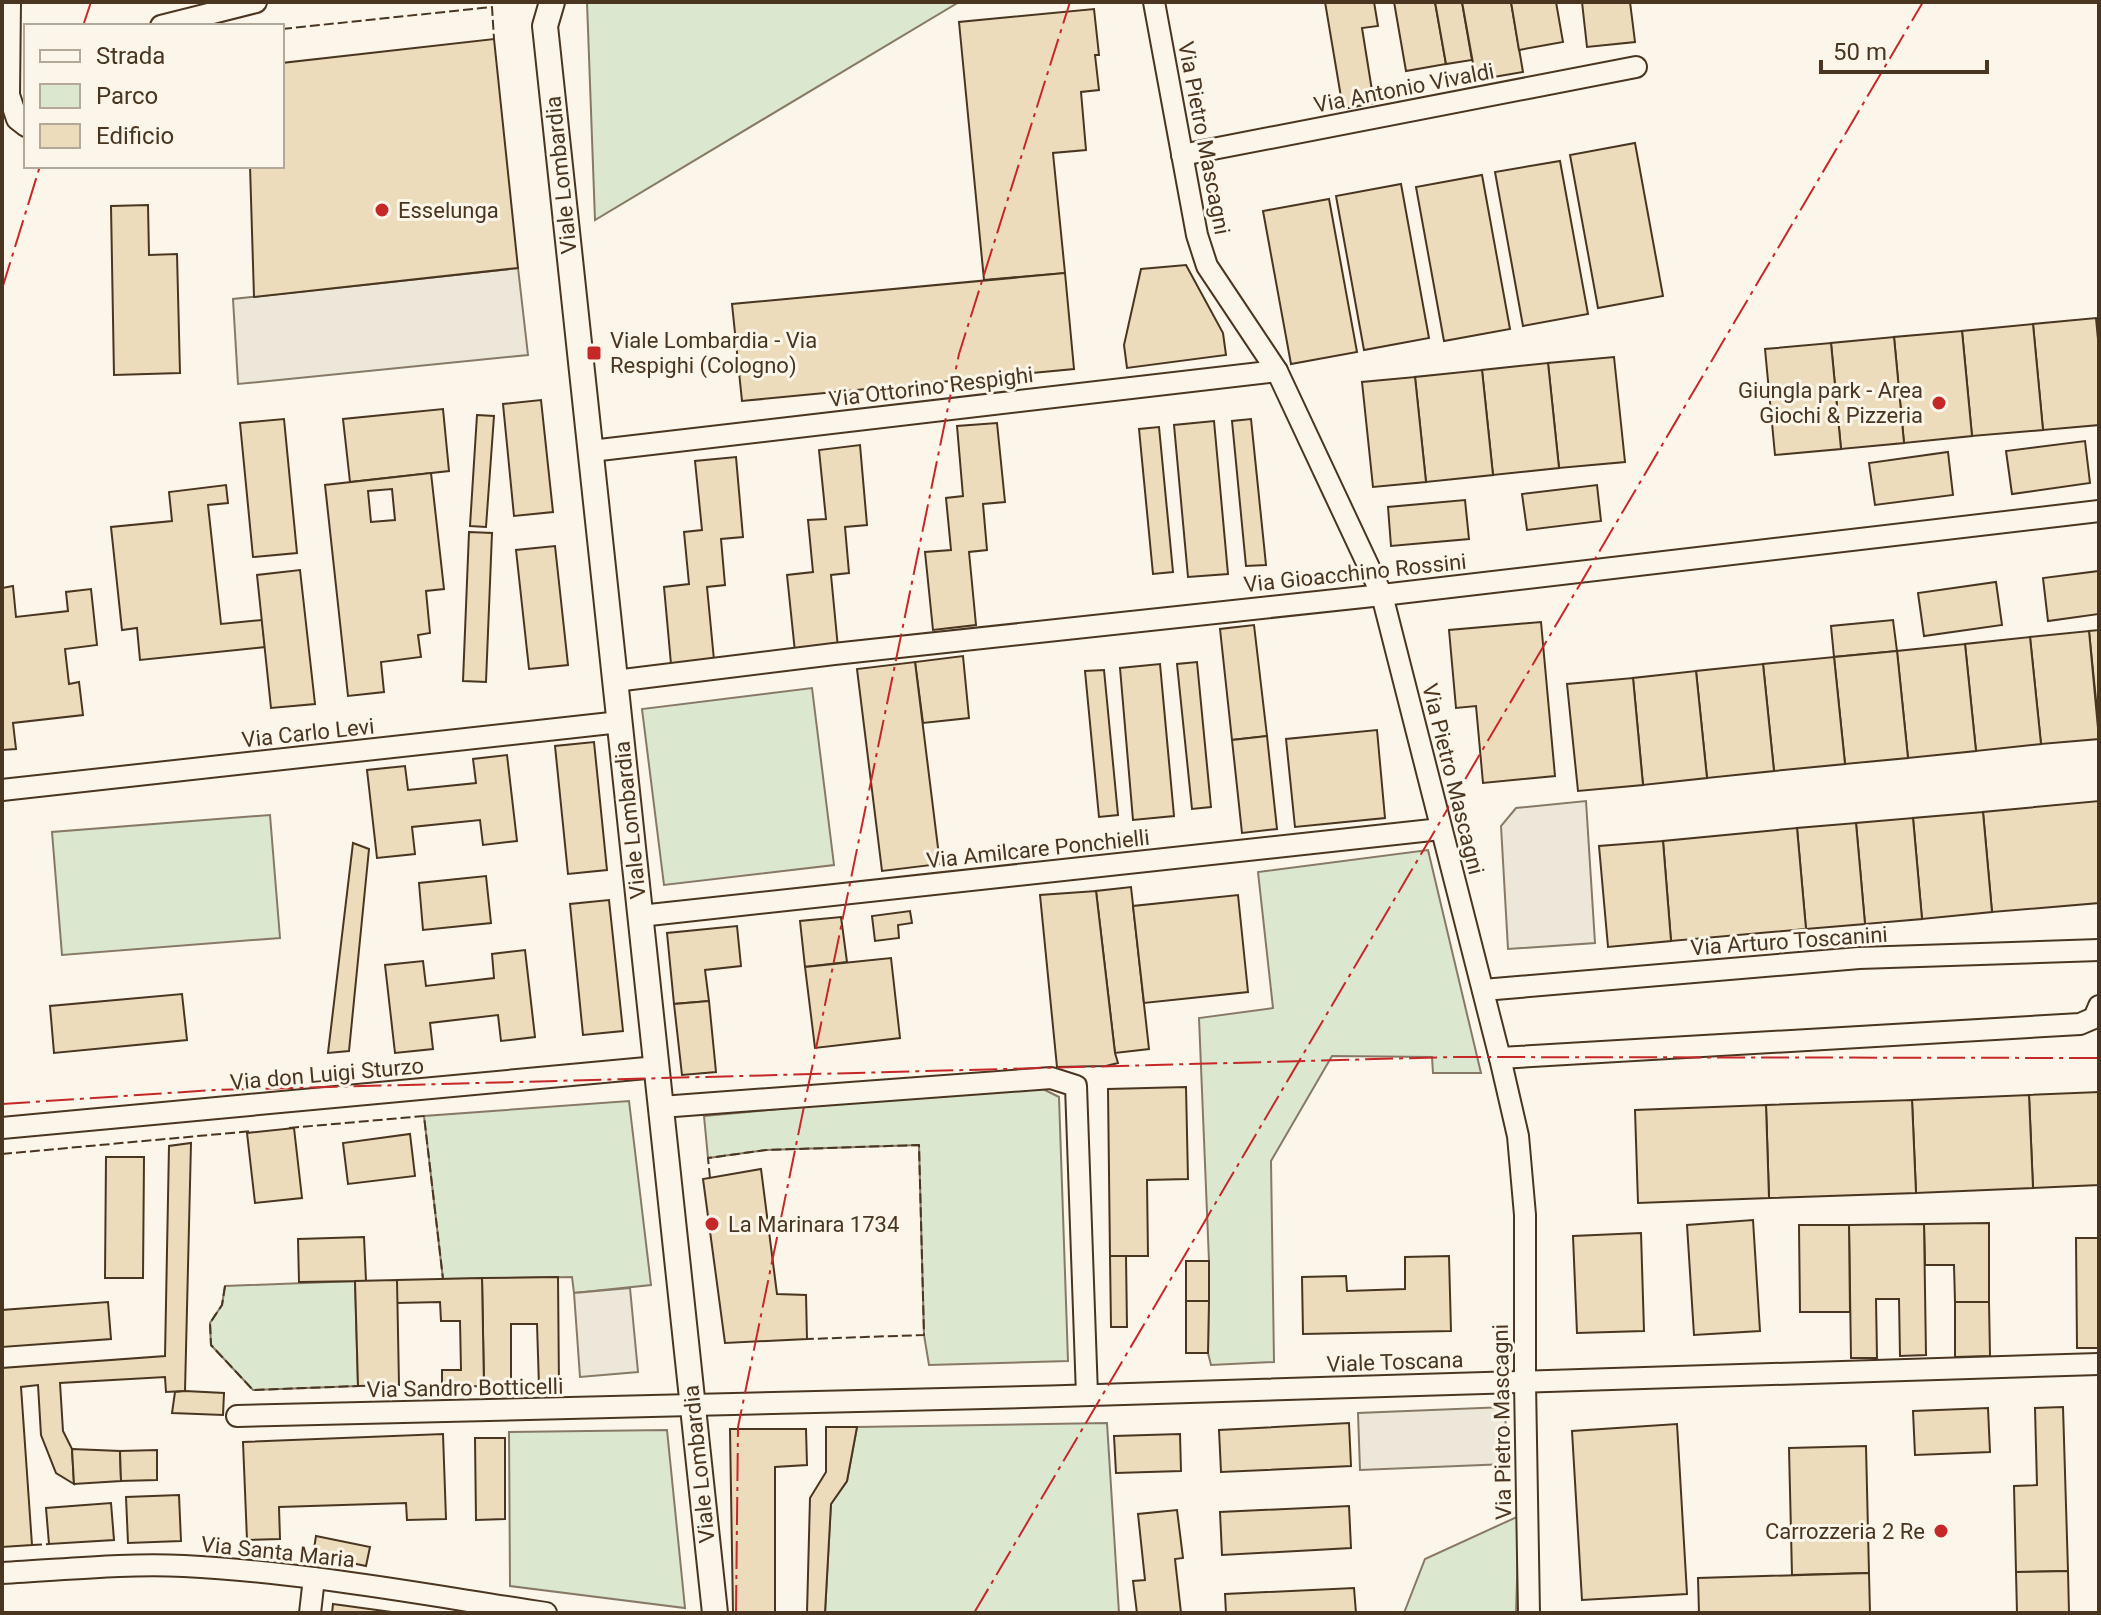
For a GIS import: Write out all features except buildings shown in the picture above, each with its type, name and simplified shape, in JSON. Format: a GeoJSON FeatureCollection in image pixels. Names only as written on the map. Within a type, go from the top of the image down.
{"type":"FeatureCollection","features":[{"type":"Feature","properties":{"kind":"street"},"geometry":{"type":"LineString","coordinates":[[10,2],[18,63],[9,95],[17,119],[24,124]]}},
{"type":"Feature","properties":{"kind":"street"},"geometry":{"type":"LineString","coordinates":[[169,24],[256,2]]}},
{"type":"Feature","properties":{"kind":"street","name":"Viale Lombardia"},"geometry":{"type":"LineString","coordinates":[[530,2],[545,26]]}},
{"type":"Feature","properties":{"kind":"street","name":"Viale Lombardia"},"geometry":{"type":"LineString","coordinates":[[552,2],[545,26],[715,1613]]}},
{"type":"Feature","properties":{"kind":"street","name":"Via Pietro Mascagni"},"geometry":{"type":"LineString","coordinates":[[1154,2],[1197,235],[1207,266],[1277,371],[1382,595],[1500,1058],[1518,1136],[1524,1199],[1529,1613]]}},
{"type":"Feature","properties":{"kind":"street"},"geometry":{"type":"LineString","coordinates":[[201,24],[219,11]]}},
{"type":"Feature","properties":{"kind":"street","name":"Via Antonio Vivaldi"},"geometry":{"type":"LineString","coordinates":[[1182,155],[1636,67]]}},
{"type":"Feature","properties":{"kind":"street","name":"Via Ottorino Respighi"},"geometry":{"type":"LineString","coordinates":[[591,451],[1277,371]]}},
{"type":"Feature","properties":{"kind":"street","name":"Via Gioacchino Rossini"},"geometry":{"type":"LineString","coordinates":[[615,681],[2099,511]]}},
{"type":"Feature","properties":{"kind":"street","name":"Via Carlo Levi"},"geometry":{"type":"LineString","coordinates":[[2,790],[620,722]]}},
{"type":"Feature","properties":{"kind":"street","name":"Via Amilcare Ponchielli"},"geometry":{"type":"LineString","coordinates":[[640,916],[1441,829]]}},
{"type":"Feature","properties":{"kind":"street","name":"Via Arturo Toscanini"},"geometry":{"type":"LineString","coordinates":[[1483,990],[1859,958],[2099,950]]}},
{"type":"Feature","properties":{"kind":"street"},"geometry":{"type":"LineString","coordinates":[[1500,1058],[2080,1024],[2094,1018],[2099,1006]]}},
{"type":"Feature","properties":{"kind":"street","name":"Via don Luigi Sturzo"},"geometry":{"type":"LineString","coordinates":[[2,1128],[657,1067]]}},
{"type":"Feature","properties":{"kind":"street"},"geometry":{"type":"LineString","coordinates":[[661,1107],[1051,1078],[1076,1086],[1087,1395]]}},
{"type":"Feature","properties":{"kind":"street","name":"Viale Toscana"},"geometry":{"type":"LineString","coordinates":[[693,1407],[2099,1364]]}},
{"type":"Feature","properties":{"kind":"street","name":"Via Sandro Botticelli"},"geometry":{"type":"LineString","coordinates":[[237,1416],[693,1407]]}},
{"type":"Feature","properties":{"kind":"street","name":"Via Santa Maria"},"geometry":{"type":"LineString","coordinates":[[2,1573],[171,1565],[213,1568],[314,1578],[546,1613]]}},
{"type":"Feature","properties":{"kind":"street"},"geometry":{"type":"LineString","coordinates":[[310,1613],[314,1578]]}},
{"type":"Feature","properties":{"kind":"green space"},"geometry":{"type":"Polygon","coordinates":[[[587,2],[959,2],[595,220],[587,2]]]}},
{"type":"Feature","properties":{"kind":"green space"},"geometry":{"type":"Polygon","coordinates":[[[812,688],[834,865],[664,885],[642,709],[812,688]]]}},
{"type":"Feature","properties":{"kind":"green space"},"geometry":{"type":"Polygon","coordinates":[[[270,815],[280,938],[62,955],[52,832],[270,815]]]}},
{"type":"Feature","properties":{"kind":"green space"},"geometry":{"type":"Polygon","coordinates":[[[1428,850],[1481,1073],[1433,1073],[1432,1057],[1332,1056],[1271,1161],[1274,1362],[1211,1365],[1208,1353],[1209,1261],[1199,1018],[1273,1008],[1258,872],[1428,850]]]}},
{"type":"Feature","properties":{"kind":"green space"},"geometry":{"type":"Polygon","coordinates":[[[1035,1085],[1059,1097],[1068,1361],[929,1365],[924,1335],[919,1145],[766,1150],[708,1158],[704,1116],[1035,1085]]]}},
{"type":"Feature","properties":{"kind":"green space"},"geometry":{"type":"Polygon","coordinates":[[[629,1101],[651,1285],[574,1293],[572,1277],[443,1279],[424,1116],[629,1101]]]}},
{"type":"Feature","properties":{"kind":"green space"},"geometry":{"type":"Polygon","coordinates":[[[355,1281],[358,1386],[253,1390],[211,1345],[210,1323],[222,1305],[225,1286],[355,1281]]]}},
{"type":"Feature","properties":{"kind":"green space"},"geometry":{"type":"Polygon","coordinates":[[[1107,1423],[1119,1613],[825,1613],[831,1504],[847,1481],[857,1427],[1107,1423]]]}},
{"type":"Feature","properties":{"kind":"green space"},"geometry":{"type":"Polygon","coordinates":[[[667,1430],[685,1608],[510,1586],[509,1432],[667,1430]]]}},
{"type":"Feature","properties":{"kind":"green space"},"geometry":{"type":"Polygon","coordinates":[[[1519,1516],[1516,1613],[1404,1613],[1425,1559],[1519,1516]]]}},
{"type":"Feature","properties":{"kind":"shaded area"},"geometry":{"type":"Polygon","coordinates":[[[518,268],[528,355],[238,384],[233,299],[518,268]]]}},
{"type":"Feature","properties":{"kind":"shaded area"},"geometry":{"type":"Polygon","coordinates":[[[1586,801],[1595,943],[1508,949],[1501,826],[1516,808],[1586,801]]]}},
{"type":"Feature","properties":{"kind":"shaded area"},"geometry":{"type":"Polygon","coordinates":[[[630,1288],[638,1372],[580,1377],[574,1293],[630,1288]]]}},
{"type":"Feature","properties":{"kind":"shaded area"},"geometry":{"type":"Polygon","coordinates":[[[1505,1407],[1507,1464],[1360,1470],[1358,1413],[1505,1407]]]}},
{"type":"Feature","properties":{"kind":"fence"},"geometry":{"type":"LineString","coordinates":[[284,29],[492,7],[494,39]]}},
{"type":"Feature","properties":{"kind":"fence"},"geometry":{"type":"LineString","coordinates":[[289,1128],[424,1116],[443,1279]]}},
{"type":"Feature","properties":{"kind":"fence"},"geometry":{"type":"LineString","coordinates":[[2,1154],[253,1131]]}},
{"type":"Feature","properties":{"kind":"fence"},"geometry":{"type":"LineString","coordinates":[[710,1178],[708,1158],[766,1150],[919,1145],[924,1335],[807,1339]]}},
{"type":"Feature","properties":{"kind":"fence"},"geometry":{"type":"LineString","coordinates":[[225,1286],[222,1305],[210,1323],[211,1345],[253,1390],[358,1386]]}},
{"type":"Feature","properties":{"kind":"fence"},"geometry":{"type":"LineString","coordinates":[[32,1545],[49,1544]]}},
{"type":"Feature","properties":{"kind":"power"},"geometry":{"type":"LineString","coordinates":[[84,24],[91,2]]}},
{"type":"Feature","properties":{"kind":"power"},"geometry":{"type":"LineString","coordinates":[[736,1613],[738,1427],[959,354],[1070,2]]}},
{"type":"Feature","properties":{"kind":"power"},"geometry":{"type":"LineString","coordinates":[[974,1613],[1923,2]]}},
{"type":"Feature","properties":{"kind":"power"},"geometry":{"type":"LineString","coordinates":[[2,289],[39,168]]}},
{"type":"Feature","properties":{"kind":"power"},"geometry":{"type":"LineString","coordinates":[[2,1104],[215,1090],[1454,1057],[2099,1058]]}},
{"type":"Feature","properties":{"kind":"place","name":"Esselunga"},"geometry":{"type":"Point","coordinates":[382,210]}},
{"type":"Feature","properties":{"kind":"place","name":"Viale Lombardia - Via Respighi (Cologno)"},"geometry":{"type":"Point","coordinates":[594,353]}},
{"type":"Feature","properties":{"kind":"place","name":"Giungla park - Area Giochi & Pizzeria"},"geometry":{"type":"Point","coordinates":[1939,403]}},
{"type":"Feature","properties":{"kind":"place","name":"La Marinara 1734"},"geometry":{"type":"Point","coordinates":[712,1224]}},
{"type":"Feature","properties":{"kind":"place","name":"Carrozzeria 2 Re"},"geometry":{"type":"Point","coordinates":[1941,1531]}}]}
